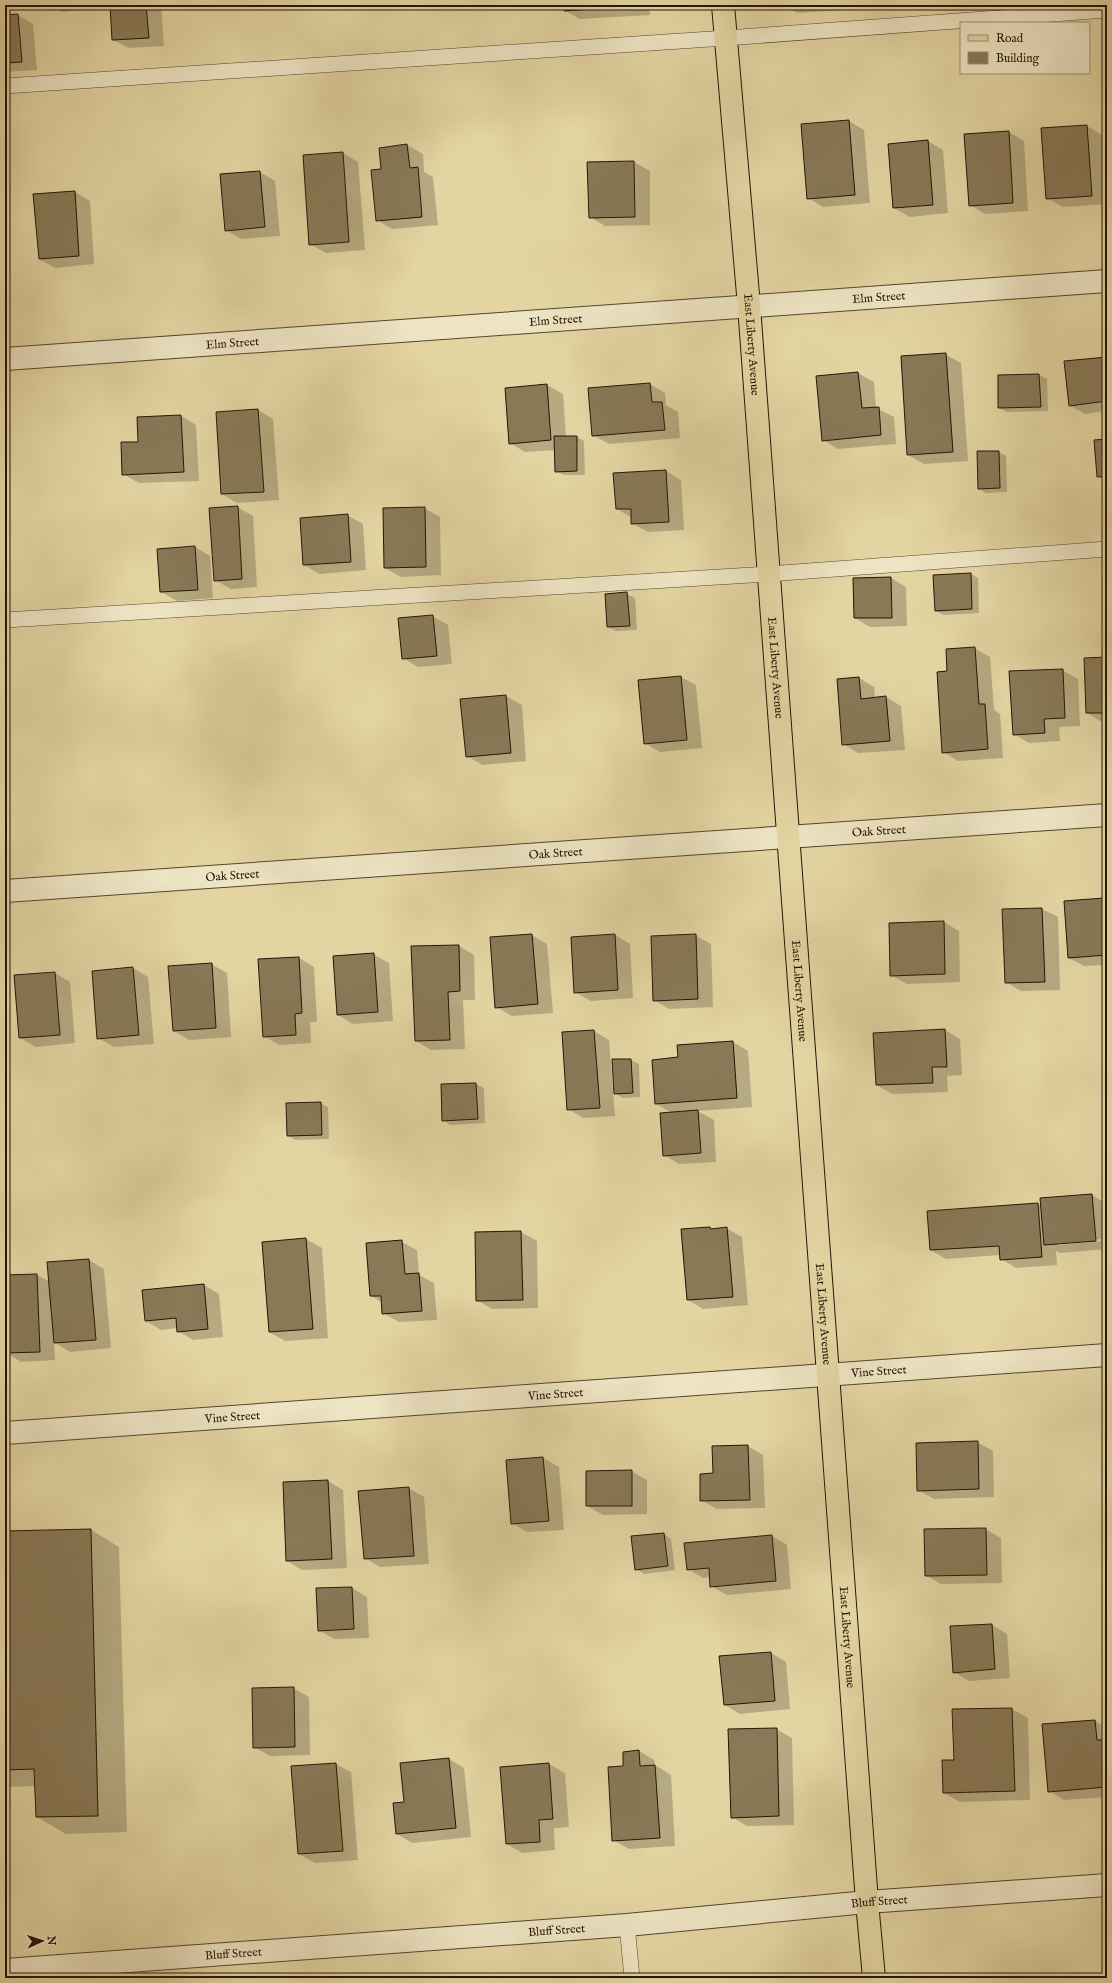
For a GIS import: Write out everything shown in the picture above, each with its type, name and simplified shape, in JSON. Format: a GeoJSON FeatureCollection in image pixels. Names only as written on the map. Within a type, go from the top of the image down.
{"type":"FeatureCollection","features":[{"type":"Feature","properties":{"kind":"main road","name":"East Liberty Avenue"},"geometry":{"type":"LineString","coordinates":[[723,5],[749,306],[867,1902],[874,1978]]}},
{"type":"Feature","properties":{"kind":"street","name":"Elm Street"},"geometry":{"type":"LineString","coordinates":[[5,359],[1107,281]]}},
{"type":"Feature","properties":{"kind":"street","name":"Oak Street"},"geometry":{"type":"LineString","coordinates":[[5,891],[1107,815]]}},
{"type":"Feature","properties":{"kind":"street","name":"Vine Street"},"geometry":{"type":"LineString","coordinates":[[5,1433],[1107,1355]]}},
{"type":"Feature","properties":{"kind":"street","name":"Bluff Street"},"geometry":{"type":"LineString","coordinates":[[5,1970],[627,1925],[867,1902],[1107,1886]]}},
{"type":"Feature","properties":{"kind":"lane"},"geometry":{"type":"LineString","coordinates":[[5,86],[726,38],[1107,10]]}},
{"type":"Feature","properties":{"kind":"lane"},"geometry":{"type":"LineString","coordinates":[[5,620],[768,574],[1107,549]]}},
{"type":"Feature","properties":{"kind":"lane"},"geometry":{"type":"LineString","coordinates":[[627,1925],[632,1978]]}},
{"type":"Feature","properties":{"kind":"building"},"geometry":{"type":"Polygon","coordinates":[[[110,5],[146,5],[149,38],[112,40],[110,5]]]}},
{"type":"Feature","properties":{"kind":"building"},"geometry":{"type":"Polygon","coordinates":[[[564,5],[635,5],[635,6],[564,11],[564,5]]]}},
{"type":"Feature","properties":{"kind":"building"},"geometry":{"type":"Polygon","coordinates":[[[788,5],[835,5],[835,6],[788,9],[788,5]]]}},
{"type":"Feature","properties":{"kind":"building"},"geometry":{"type":"Polygon","coordinates":[[[18,14],[22,62],[5,63],[5,15],[18,14]]]}},
{"type":"Feature","properties":{"kind":"building"},"geometry":{"type":"Polygon","coordinates":[[[849,120],[855,195],[807,199],[801,124],[849,120]]]}},
{"type":"Feature","properties":{"kind":"building"},"geometry":{"type":"Polygon","coordinates":[[[1087,125],[1092,196],[1046,199],[1041,128],[1087,125]]]}},
{"type":"Feature","properties":{"kind":"building"},"geometry":{"type":"Polygon","coordinates":[[[1009,131],[1013,203],[969,206],[964,134],[1009,131]]]}},
{"type":"Feature","properties":{"kind":"building"},"geometry":{"type":"Polygon","coordinates":[[[928,140],[933,205],[893,208],[888,144],[928,140]]]}},
{"type":"Feature","properties":{"kind":"building"},"geometry":{"type":"Polygon","coordinates":[[[407,144],[410,168],[418,167],[422,217],[376,221],[371,170],[381,169],[379,148],[407,144]]]}},
{"type":"Feature","properties":{"kind":"building"},"geometry":{"type":"Polygon","coordinates":[[[343,152],[349,242],[309,245],[303,155],[343,152]]]}},
{"type":"Feature","properties":{"kind":"building"},"geometry":{"type":"Polygon","coordinates":[[[634,161],[635,217],[589,218],[587,162],[634,161]]]}},
{"type":"Feature","properties":{"kind":"building"},"geometry":{"type":"Polygon","coordinates":[[[260,171],[265,227],[225,231],[220,174],[260,171]]]}},
{"type":"Feature","properties":{"kind":"building"},"geometry":{"type":"Polygon","coordinates":[[[75,191],[79,256],[39,259],[33,194],[75,191]]]}},
{"type":"Feature","properties":{"kind":"building"},"geometry":{"type":"Polygon","coordinates":[[[946,353],[953,452],[907,455],[901,356],[946,353]]]}},
{"type":"Feature","properties":{"kind":"building"},"geometry":{"type":"Polygon","coordinates":[[[1107,357],[1107,401],[1069,406],[1064,361],[1107,357]]]}},
{"type":"Feature","properties":{"kind":"building"},"geometry":{"type":"Polygon","coordinates":[[[858,372],[862,408],[879,407],[881,435],[822,441],[816,376],[858,372]]]}},
{"type":"Feature","properties":{"kind":"building"},"geometry":{"type":"Polygon","coordinates":[[[1039,374],[1041,407],[998,408],[998,375],[1039,374]]]}},
{"type":"Feature","properties":{"kind":"building"},"geometry":{"type":"Polygon","coordinates":[[[650,383],[652,402],[662,402],[665,430],[592,436],[588,388],[650,383]]]}},
{"type":"Feature","properties":{"kind":"building"},"geometry":{"type":"Polygon","coordinates":[[[547,384],[551,440],[509,444],[505,388],[547,384]]]}},
{"type":"Feature","properties":{"kind":"building"},"geometry":{"type":"Polygon","coordinates":[[[258,409],[264,492],[221,494],[216,412],[258,409]]]}},
{"type":"Feature","properties":{"kind":"building"},"geometry":{"type":"Polygon","coordinates":[[[181,415],[184,472],[122,475],[121,442],[138,442],[137,417],[181,415]]]}},
{"type":"Feature","properties":{"kind":"building"},"geometry":{"type":"Polygon","coordinates":[[[554,436],[577,436],[577,471],[555,472],[554,436]]]}},
{"type":"Feature","properties":{"kind":"building"},"geometry":{"type":"Polygon","coordinates":[[[1107,439],[1107,476],[1097,477],[1094,440],[1107,439]]]}},
{"type":"Feature","properties":{"kind":"building"},"geometry":{"type":"Polygon","coordinates":[[[977,451],[999,451],[1000,488],[978,489],[977,451]]]}},
{"type":"Feature","properties":{"kind":"building"},"geometry":{"type":"Polygon","coordinates":[[[666,470],[669,522],[631,524],[631,509],[616,509],[613,473],[666,470]]]}},
{"type":"Feature","properties":{"kind":"building"},"geometry":{"type":"Polygon","coordinates":[[[238,506],[242,579],[214,581],[209,508],[238,506]]]}},
{"type":"Feature","properties":{"kind":"building"},"geometry":{"type":"Polygon","coordinates":[[[425,507],[426,567],[384,568],[383,508],[425,507]]]}},
{"type":"Feature","properties":{"kind":"building"},"geometry":{"type":"Polygon","coordinates":[[[348,514],[351,562],[303,565],[300,518],[348,514]]]}},
{"type":"Feature","properties":{"kind":"building"},"geometry":{"type":"Polygon","coordinates":[[[195,546],[198,590],[160,592],[157,549],[195,546]]]}},
{"type":"Feature","properties":{"kind":"building"},"geometry":{"type":"Polygon","coordinates":[[[971,573],[972,609],[935,611],[933,575],[971,573]]]}},
{"type":"Feature","properties":{"kind":"building"},"geometry":{"type":"Polygon","coordinates":[[[891,577],[892,618],[854,618],[853,578],[891,577]]]}},
{"type":"Feature","properties":{"kind":"building"},"geometry":{"type":"Polygon","coordinates":[[[627,592],[630,626],[607,627],[605,594],[627,592]]]}},
{"type":"Feature","properties":{"kind":"building"},"geometry":{"type":"Polygon","coordinates":[[[433,615],[437,656],[402,659],[398,618],[433,615]]]}},
{"type":"Feature","properties":{"kind":"building"},"geometry":{"type":"Polygon","coordinates":[[[975,647],[979,704],[985,704],[988,749],[942,753],[937,672],[947,671],[946,649],[975,647]]]}},
{"type":"Feature","properties":{"kind":"building"},"geometry":{"type":"Polygon","coordinates":[[[1107,657],[1107,713],[1086,713],[1084,658],[1107,657]]]}},
{"type":"Feature","properties":{"kind":"building"},"geometry":{"type":"Polygon","coordinates":[[[1063,669],[1065,718],[1044,719],[1045,733],[1013,735],[1009,671],[1063,669]]]}},
{"type":"Feature","properties":{"kind":"building"},"geometry":{"type":"Polygon","coordinates":[[[681,676],[687,740],[644,744],[638,680],[681,676]]]}},
{"type":"Feature","properties":{"kind":"building"},"geometry":{"type":"Polygon","coordinates":[[[859,677],[861,699],[886,696],[890,741],[842,745],[837,679],[859,677]]]}},
{"type":"Feature","properties":{"kind":"building"},"geometry":{"type":"Polygon","coordinates":[[[506,695],[511,753],[466,757],[460,699],[506,695]]]}},
{"type":"Feature","properties":{"kind":"building"},"geometry":{"type":"Polygon","coordinates":[[[1104,898],[1107,955],[1068,958],[1064,901],[1104,898]]]}},
{"type":"Feature","properties":{"kind":"building"},"geometry":{"type":"Polygon","coordinates":[[[1042,908],[1045,982],[1005,983],[1002,909],[1042,908]]]}},
{"type":"Feature","properties":{"kind":"building"},"geometry":{"type":"Polygon","coordinates":[[[944,921],[945,974],[890,976],[889,923],[944,921]]]}},
{"type":"Feature","properties":{"kind":"building"},"geometry":{"type":"Polygon","coordinates":[[[532,934],[538,1004],[495,1008],[490,937],[532,934]]]}},
{"type":"Feature","properties":{"kind":"building"},"geometry":{"type":"Polygon","coordinates":[[[615,934],[618,990],[574,993],[571,937],[615,934]]]}},
{"type":"Feature","properties":{"kind":"building"},"geometry":{"type":"Polygon","coordinates":[[[696,934],[698,999],[653,1001],[651,936],[696,934]]]}},
{"type":"Feature","properties":{"kind":"building"},"geometry":{"type":"Polygon","coordinates":[[[459,945],[460,991],[448,992],[450,1040],[415,1041],[411,946],[459,945]]]}},
{"type":"Feature","properties":{"kind":"building"},"geometry":{"type":"Polygon","coordinates":[[[374,953],[378,1012],[337,1015],[333,956],[374,953]]]}},
{"type":"Feature","properties":{"kind":"building"},"geometry":{"type":"Polygon","coordinates":[[[299,957],[302,1013],[295,1014],[296,1035],[263,1037],[258,959],[299,957]]]}},
{"type":"Feature","properties":{"kind":"building"},"geometry":{"type":"Polygon","coordinates":[[[212,963],[216,1028],[173,1031],[168,966],[212,963]]]}},
{"type":"Feature","properties":{"kind":"building"},"geometry":{"type":"Polygon","coordinates":[[[133,967],[139,1035],[97,1039],[92,971],[133,967]]]}},
{"type":"Feature","properties":{"kind":"building"},"geometry":{"type":"Polygon","coordinates":[[[55,972],[60,1035],[19,1038],[14,975],[55,972]]]}},
{"type":"Feature","properties":{"kind":"building"},"geometry":{"type":"Polygon","coordinates":[[[945,1029],[947,1067],[932,1067],[933,1083],[876,1085],[873,1033],[945,1029]]]}},
{"type":"Feature","properties":{"kind":"building"},"geometry":{"type":"Polygon","coordinates":[[[594,1030],[600,1108],[567,1110],[562,1032],[594,1030]]]}},
{"type":"Feature","properties":{"kind":"building"},"geometry":{"type":"Polygon","coordinates":[[[733,1041],[737,1098],[655,1104],[652,1060],[678,1057],[677,1045],[733,1041]]]}},
{"type":"Feature","properties":{"kind":"building"},"geometry":{"type":"Polygon","coordinates":[[[612,1059],[631,1059],[633,1093],[614,1094],[612,1059]]]}},
{"type":"Feature","properties":{"kind":"building"},"geometry":{"type":"Polygon","coordinates":[[[476,1083],[478,1119],[442,1121],[441,1084],[476,1083]]]}},
{"type":"Feature","properties":{"kind":"building"},"geometry":{"type":"Polygon","coordinates":[[[321,1102],[322,1135],[287,1136],[286,1103],[321,1102]]]}},
{"type":"Feature","properties":{"kind":"building"},"geometry":{"type":"Polygon","coordinates":[[[698,1110],[701,1153],[663,1156],[660,1113],[698,1110]]]}},
{"type":"Feature","properties":{"kind":"building"},"geometry":{"type":"Polygon","coordinates":[[[1092,1194],[1096,1241],[1044,1245],[1040,1198],[1092,1194]]]}},
{"type":"Feature","properties":{"kind":"building"},"geometry":{"type":"Polygon","coordinates":[[[1038,1203],[1042,1257],[1000,1260],[999,1246],[930,1250],[927,1211],[1038,1203]]]}},
{"type":"Feature","properties":{"kind":"building"},"geometry":{"type":"Polygon","coordinates":[[[710,1227],[711,1229],[727,1227],[733,1297],[687,1300],[681,1229],[710,1227]]]}},
{"type":"Feature","properties":{"kind":"building"},"geometry":{"type":"Polygon","coordinates":[[[521,1231],[523,1300],[476,1301],[475,1232],[521,1231]]]}},
{"type":"Feature","properties":{"kind":"building"},"geometry":{"type":"Polygon","coordinates":[[[306,1238],[313,1329],[269,1332],[262,1242],[306,1238]]]}},
{"type":"Feature","properties":{"kind":"building"},"geometry":{"type":"Polygon","coordinates":[[[402,1240],[405,1274],[419,1273],[422,1311],[382,1314],[381,1296],[370,1296],[366,1243],[402,1240]]]}},
{"type":"Feature","properties":{"kind":"building"},"geometry":{"type":"Polygon","coordinates":[[[89,1259],[96,1340],[54,1343],[47,1262],[89,1259]]]}},
{"type":"Feature","properties":{"kind":"building"},"geometry":{"type":"Polygon","coordinates":[[[37,1274],[40,1352],[5,1353],[5,1275],[37,1274]]]}},
{"type":"Feature","properties":{"kind":"building"},"geometry":{"type":"Polygon","coordinates":[[[204,1284],[208,1329],[177,1332],[176,1318],[145,1321],[142,1290],[204,1284]]]}},
{"type":"Feature","properties":{"kind":"building"},"geometry":{"type":"Polygon","coordinates":[[[978,1441],[979,1489],[917,1491],[916,1443],[978,1441]]]}},
{"type":"Feature","properties":{"kind":"building"},"geometry":{"type":"Polygon","coordinates":[[[748,1445],[750,1500],[700,1501],[700,1474],[713,1473],[712,1446],[748,1445]]]}},
{"type":"Feature","properties":{"kind":"building"},"geometry":{"type":"Polygon","coordinates":[[[543,1457],[549,1521],[511,1524],[506,1460],[543,1457]]]}},
{"type":"Feature","properties":{"kind":"building"},"geometry":{"type":"Polygon","coordinates":[[[632,1470],[632,1506],[586,1506],[586,1471],[632,1470]]]}},
{"type":"Feature","properties":{"kind":"building"},"geometry":{"type":"Polygon","coordinates":[[[328,1480],[332,1559],[286,1561],[283,1482],[328,1480]]]}},
{"type":"Feature","properties":{"kind":"building"},"geometry":{"type":"Polygon","coordinates":[[[409,1487],[414,1556],[364,1559],[358,1491],[409,1487]]]}},
{"type":"Feature","properties":{"kind":"building"},"geometry":{"type":"Polygon","coordinates":[[[986,1528],[987,1575],[925,1576],[924,1529],[986,1528]]]}},
{"type":"Feature","properties":{"kind":"building"},"geometry":{"type":"Polygon","coordinates":[[[91,1529],[98,1816],[36,1817],[34,1769],[5,1770],[5,1531],[91,1529]]]}},
{"type":"Feature","properties":{"kind":"building"},"geometry":{"type":"Polygon","coordinates":[[[664,1533],[668,1566],[635,1570],[631,1536],[664,1533]]]}},
{"type":"Feature","properties":{"kind":"building"},"geometry":{"type":"Polygon","coordinates":[[[772,1535],[776,1581],[710,1587],[709,1568],[687,1570],[684,1543],[772,1535]]]}},
{"type":"Feature","properties":{"kind":"building"},"geometry":{"type":"Polygon","coordinates":[[[352,1587],[354,1629],[318,1631],[316,1588],[352,1587]]]}},
{"type":"Feature","properties":{"kind":"building"},"geometry":{"type":"Polygon","coordinates":[[[992,1624],[995,1669],[953,1673],[950,1626],[992,1624]]]}},
{"type":"Feature","properties":{"kind":"building"},"geometry":{"type":"Polygon","coordinates":[[[771,1652],[775,1701],[724,1705],[719,1656],[771,1652]]]}},
{"type":"Feature","properties":{"kind":"building"},"geometry":{"type":"Polygon","coordinates":[[[294,1687],[295,1747],[253,1748],[252,1688],[294,1687]]]}},
{"type":"Feature","properties":{"kind":"building"},"geometry":{"type":"Polygon","coordinates":[[[1012,1708],[1015,1791],[943,1793],[942,1760],[954,1760],[952,1709],[1012,1708]]]}},
{"type":"Feature","properties":{"kind":"building"},"geometry":{"type":"Polygon","coordinates":[[[1095,1720],[1097,1740],[1107,1740],[1107,1787],[1048,1792],[1042,1724],[1095,1720]]]}},
{"type":"Feature","properties":{"kind":"building"},"geometry":{"type":"Polygon","coordinates":[[[777,1728],[779,1816],[731,1818],[728,1729],[777,1728]]]}},
{"type":"Feature","properties":{"kind":"building"},"geometry":{"type":"Polygon","coordinates":[[[639,1750],[640,1766],[655,1765],[660,1838],[612,1841],[608,1767],[623,1766],[623,1752],[639,1750]]]}},
{"type":"Feature","properties":{"kind":"building"},"geometry":{"type":"Polygon","coordinates":[[[449,1758],[456,1828],[396,1834],[393,1803],[404,1802],[400,1763],[449,1758]]]}},
{"type":"Feature","properties":{"kind":"building"},"geometry":{"type":"Polygon","coordinates":[[[336,1763],[343,1851],[298,1854],[291,1766],[336,1763]]]}},
{"type":"Feature","properties":{"kind":"building"},"geometry":{"type":"Polygon","coordinates":[[[549,1763],[553,1819],[539,1820],[540,1842],[506,1844],[500,1767],[549,1763]]]}}]}
